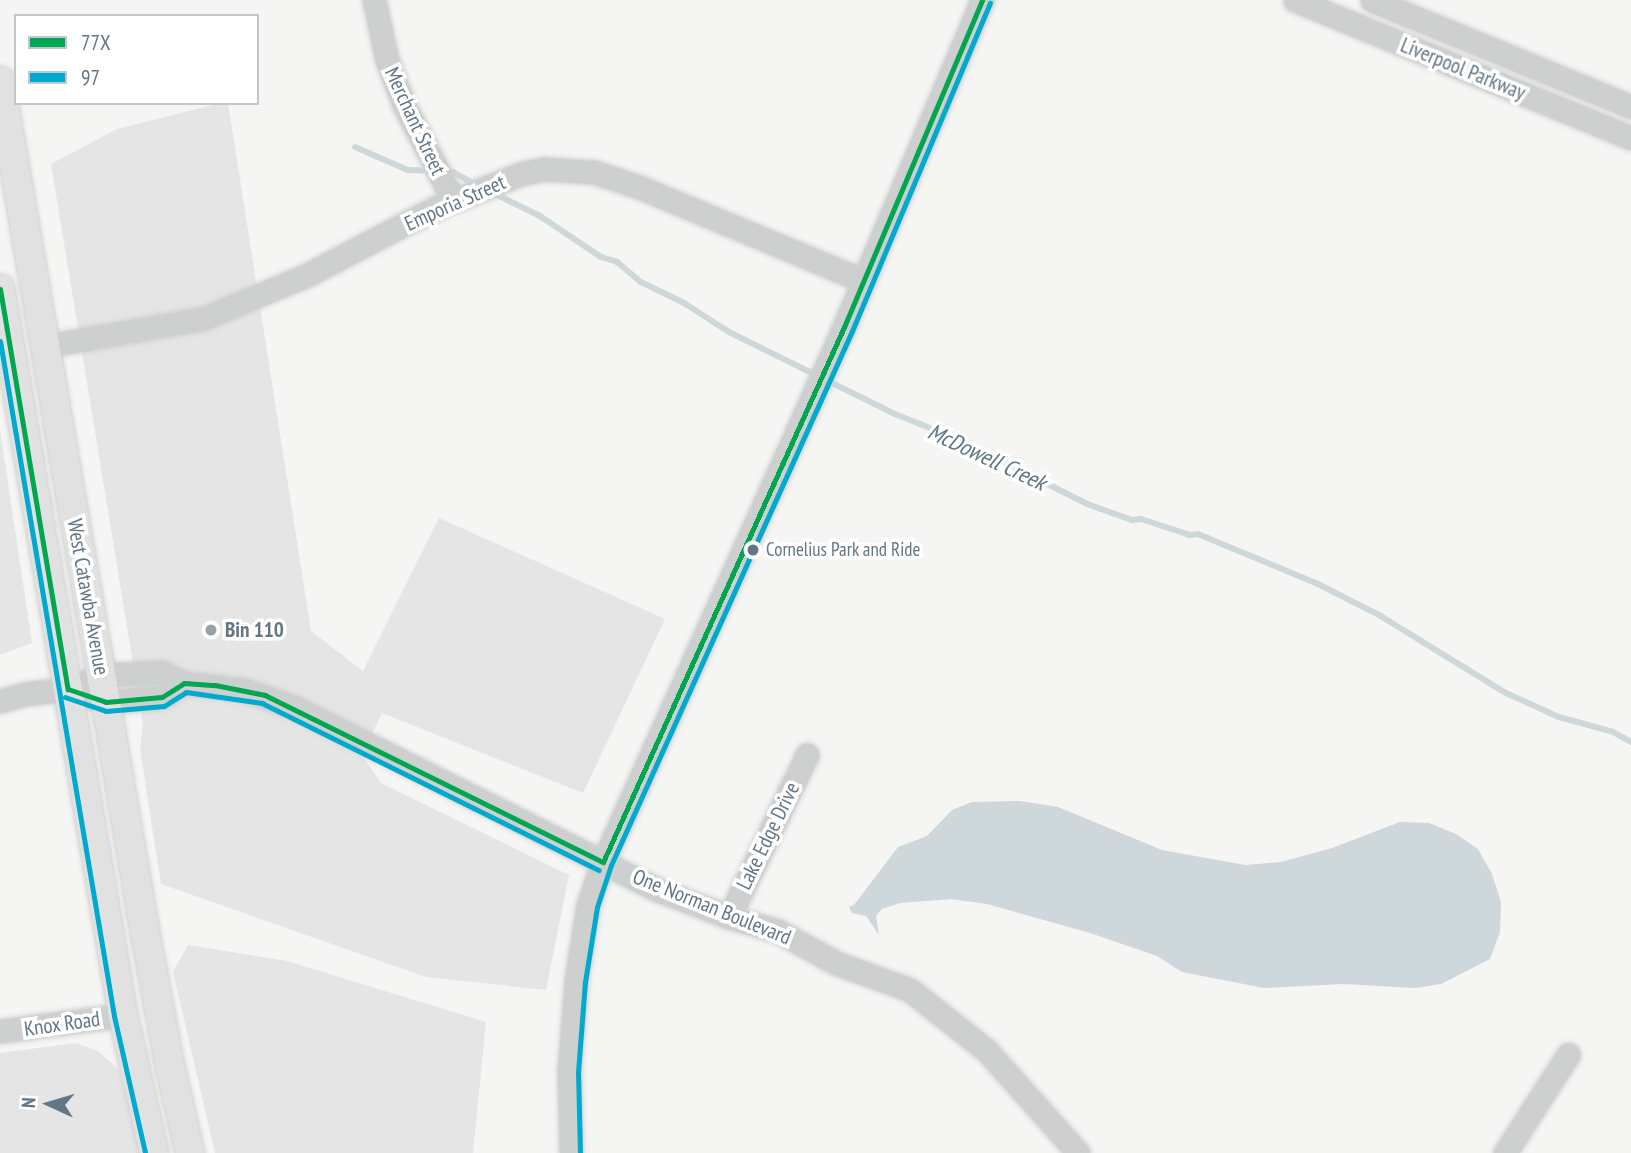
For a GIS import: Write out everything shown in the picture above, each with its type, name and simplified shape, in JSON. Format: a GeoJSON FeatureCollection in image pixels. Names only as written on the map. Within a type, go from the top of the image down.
{"type":"FeatureCollection","features":[{"type":"Feature","properties":{"kind":"main road","name":"West Catawba Avenue"},"geometry":{"type":"LineString","coordinates":[[0,81],[169,1062],[190,1153]]}},
{"type":"Feature","properties":{"kind":"main road"},"geometry":{"type":"LineString","coordinates":[[0,173],[10,228],[35,286]]}},
{"type":"Feature","properties":{"kind":"main road","name":"West Catawba Avenue"},"geometry":{"type":"LineString","coordinates":[[0,289],[123,1015],[154,1152]]}},
{"type":"Feature","properties":{"kind":"street","name":"Merchant Street"},"geometry":{"type":"LineString","coordinates":[[374,0],[387,60],[404,105],[453,200]]}},
{"type":"Feature","properties":{"kind":"street"},"geometry":{"type":"LineString","coordinates":[[571,1153],[569,1072],[576,981],[588,905],[603,862],[864,281],[982,0]]}},
{"type":"Feature","properties":{"kind":"street","name":"Liverpool Parkway"},"geometry":{"type":"LineString","coordinates":[[1296,0],[1631,138]]}},
{"type":"Feature","properties":{"kind":"street","name":"Liverpool Parkway"},"geometry":{"type":"LineString","coordinates":[[1372,0],[1631,107]]}},
{"type":"Feature","properties":{"kind":"street","name":"Emporia Street"},"geometry":{"type":"LineString","coordinates":[[46,346],[202,319],[307,275],[453,200],[520,174],[544,169],[594,173],[639,187],[864,281]]}},
{"type":"Feature","properties":{"kind":"street","name":"One Norman Boulevard"},"geometry":{"type":"LineString","coordinates":[[0,701],[24,694],[68,689],[104,689],[162,672],[184,684],[244,690],[295,707],[656,889],[729,917],[778,931],[836,963],[910,990],[986,1050],[1078,1153]]}},
{"type":"Feature","properties":{"kind":"street","name":"Lake Edge Drive"},"geometry":{"type":"LineString","coordinates":[[729,917],[807,755]]}},
{"type":"Feature","properties":{"kind":"street","name":"Knox Road"},"geometry":{"type":"LineString","coordinates":[[0,1031],[123,1015]]}},
{"type":"Feature","properties":{"kind":"street"},"geometry":{"type":"LineString","coordinates":[[1505,1153],[1568,1055]]}},
{"type":"Feature","properties":{"kind":"shaded area"},"geometry":{"type":"Polygon","coordinates":[[[213,105],[228,105],[311,631],[363,671],[439,518],[665,619],[583,793],[382,713],[362,755],[381,783],[569,875],[546,990],[426,977],[161,884],[140,749],[143,724],[51,164],[117,129],[213,105]]]}},
{"type":"Feature","properties":{"kind":"shaded area"},"geometry":{"type":"Polygon","coordinates":[[[0,430],[32,643],[0,655],[0,430]]]}},
{"type":"Feature","properties":{"kind":"shaded area"},"geometry":{"type":"Polygon","coordinates":[[[1020,801],[1058,807],[1162,850],[1245,865],[1281,862],[1332,848],[1400,822],[1429,823],[1456,834],[1478,849],[1492,874],[1501,902],[1500,932],[1490,959],[1441,984],[1416,988],[1343,984],[1264,988],[1182,972],[1157,956],[1090,933],[987,904],[951,899],[900,903],[882,909],[876,916],[879,935],[866,916],[852,913],[849,907],[854,905],[898,847],[927,836],[952,810],[972,802],[1020,801]]]}},
{"type":"Feature","properties":{"kind":"shaded area"},"geometry":{"type":"Polygon","coordinates":[[[188,945],[287,961],[486,1022],[473,1153],[215,1153],[173,972],[188,945]]]}},
{"type":"Feature","properties":{"kind":"shaded area"},"geometry":{"type":"Polygon","coordinates":[[[76,1043],[99,1052],[119,1070],[143,1153],[0,1153],[0,1053],[76,1043]]]}},
{"type":"Feature","properties":{"kind":"waterway","name":"McDowell Creek"},"geometry":{"type":"LineString","coordinates":[[355,147],[408,170],[433,171]]}},
{"type":"Feature","properties":{"kind":"waterway","name":"McDowell Creek"},"geometry":{"type":"LineString","coordinates":[[444,172],[453,172],[475,184]]}},
{"type":"Feature","properties":{"kind":"waterway","name":"McDowell Creek"},"geometry":{"type":"LineString","coordinates":[[491,192],[540,216],[601,257],[617,262],[641,282],[684,303],[729,332],[895,414],[960,440],[1087,504],[1132,520],[1141,519],[1190,535],[1198,534],[1316,583],[1379,615],[1506,693],[1559,717],[1613,732],[1631,742]]}},
{"type":"Feature","properties":{"kind":"transit line","name":"77X"},"geometry":{"type":"LineString","coordinates":[[603,862],[844,327],[982,0]]}},
{"type":"Feature","properties":{"kind":"transit line","name":"97"},"geometry":{"type":"LineString","coordinates":[[580,1153],[578,1072],[585,982],[597,907],[611,865],[852,331],[990,3]]}},
{"type":"Feature","properties":{"kind":"transit line","name":"77X"},"geometry":{"type":"LineString","coordinates":[[0,289],[68,689]]}},
{"type":"Feature","properties":{"kind":"transit line","name":"97"},"geometry":{"type":"LineString","coordinates":[[0,341],[114,1016],[145,1153]]}},
{"type":"Feature","properties":{"kind":"transit line","name":"77X"},"geometry":{"type":"LineString","coordinates":[[68,689],[106,702],[162,697],[184,683],[215,685],[265,695],[603,862]]}},
{"type":"Feature","properties":{"kind":"transit line","name":"97"},"geometry":{"type":"LineString","coordinates":[[65,697],[106,711],[164,706],[186,692],[262,703],[599,870]]}},
{"type":"Feature","properties":{"kind":"place","name":"Cornelius Park and Ride"},"geometry":{"type":"Point","coordinates":[753,550]}},
{"type":"Feature","properties":{"kind":"place","name":"Bin 110"},"geometry":{"type":"Point","coordinates":[211,630]}}]}
